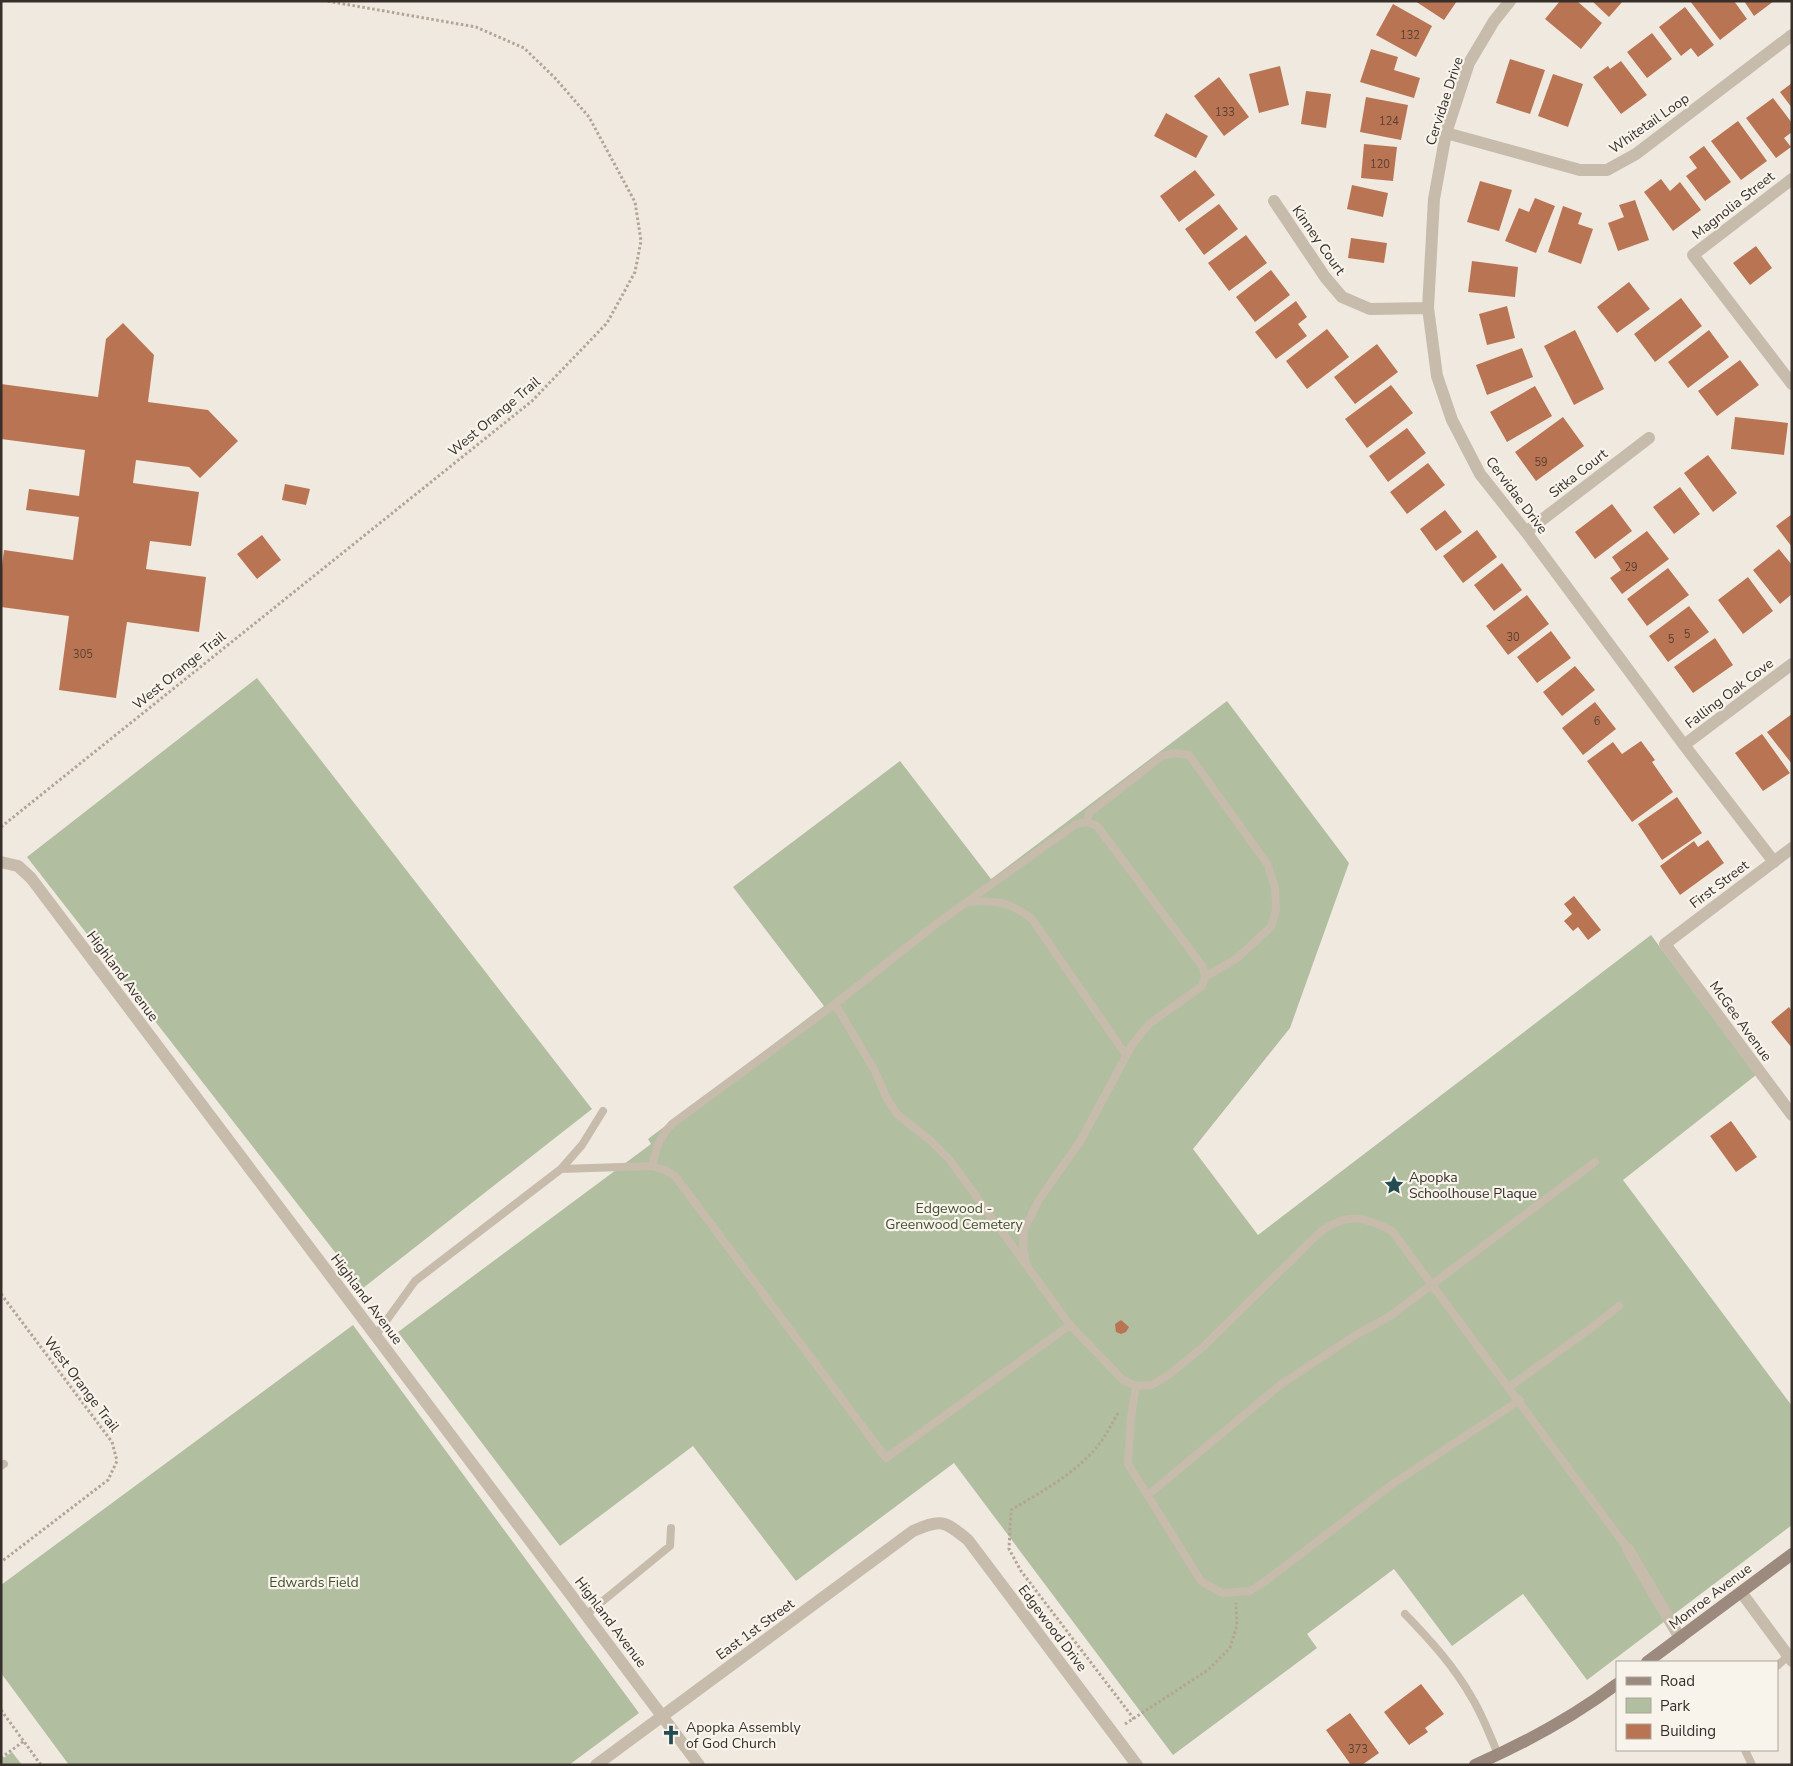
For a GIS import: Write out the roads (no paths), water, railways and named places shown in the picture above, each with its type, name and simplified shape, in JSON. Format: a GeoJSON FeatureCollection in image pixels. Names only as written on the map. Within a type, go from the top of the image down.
{"type":"FeatureCollection","features":[{"type":"Feature","properties":{"kind":"street","name":"Cervidae Drive"},"geometry":{"type":"LineString","coordinates":[[1510,1],[1494,21],[1469,63],[1446,133],[1434,199],[1428,308],[1438,376],[1452,420],[1480,474],[1526,532],[1684,745],[1774,862]]}},
{"type":"Feature","properties":{"kind":"street","name":"Whitetail Loop"},"geometry":{"type":"LineString","coordinates":[[1446,133],[1580,170],[1607,170],[1636,154],[1792,35]]}},
{"type":"Feature","properties":{"kind":"street","name":"Magnolia Street"},"geometry":{"type":"LineString","coordinates":[[1792,179],[1693,255],[1792,384]]}},
{"type":"Feature","properties":{"kind":"street","name":"Kinney Court"},"geometry":{"type":"LineString","coordinates":[[1274,201],[1325,277],[1342,297],[1370,309],[1428,308]]}},
{"type":"Feature","properties":{"kind":"street","name":"Sitka Court"},"geometry":{"type":"LineString","coordinates":[[1526,532],[1649,438]]}},
{"type":"Feature","properties":{"kind":"street","name":"Falling Oak Cove"},"geometry":{"type":"LineString","coordinates":[[1684,745],[1792,664]]}},
{"type":"Feature","properties":{"kind":"street","name":"First Street"},"geometry":{"type":"LineString","coordinates":[[1665,944],[1792,848]]}},
{"type":"Feature","properties":{"kind":"street","name":"Highland Avenue"},"geometry":{"type":"LineString","coordinates":[[2,862],[18,866],[31,878],[587,1614],[698,1765]]}},
{"type":"Feature","properties":{"kind":"street","name":"McGee Avenue"},"geometry":{"type":"LineString","coordinates":[[1665,944],[1792,1116]]}},
{"type":"Feature","properties":{"kind":"street","name":"East 1st Street"},"geometry":{"type":"LineString","coordinates":[[596,1765],[913,1531],[934,1522]]}},
{"type":"Feature","properties":{"kind":"street","name":"Edgewood Drive"},"geometry":{"type":"LineString","coordinates":[[934,1522],[951,1526],[968,1540],[1137,1765]]}},
{"type":"Feature","properties":{"kind":"street"},"geometry":{"type":"LineString","coordinates":[[1628,1548],[1680,1638]]}},
{"type":"Feature","properties":{"kind":"street","name":"Monroe Avenue"},"geometry":{"type":"LineString","coordinates":[[1648,1661],[1792,1554]]}},
{"type":"Feature","properties":{"kind":"street"},"geometry":{"type":"LineString","coordinates":[[1741,1592],[1790,1658]]}},
{"type":"Feature","properties":{"kind":"street"},"geometry":{"type":"LineString","coordinates":[[1475,1765],[1514,1747],[1589,1705],[1616,1685]]}},
{"type":"Feature","properties":{"kind":"lane"},"geometry":{"type":"LineString","coordinates":[[1087,822],[1089,813],[1162,756],[1175,753],[1189,756],[1268,865],[1275,888],[1276,910],[1271,927],[1236,959],[1205,977]]}},
{"type":"Feature","properties":{"kind":"lane"},"geometry":{"type":"LineString","coordinates":[[652,1166],[660,1138],[672,1124],[835,1004],[936,924],[1076,824],[1087,822],[1097,826],[1203,967],[1205,977],[1202,986],[1149,1024],[1132,1045],[1081,1140],[1039,1200],[1024,1229],[1023,1246],[1026,1264]]}},
{"type":"Feature","properties":{"kind":"lane"},"geometry":{"type":"LineString","coordinates":[[968,902],[988,900],[1009,904],[1018,908],[1032,919],[1126,1055]]}},
{"type":"Feature","properties":{"kind":"lane"},"geometry":{"type":"LineString","coordinates":[[835,1004],[875,1071],[886,1097],[897,1114],[950,1159],[1070,1325],[1124,1380],[1136,1386],[1152,1385],[1167,1376],[1203,1347],[1319,1233],[1334,1222],[1354,1217],[1377,1223],[1392,1231],[1520,1400],[1628,1548]]}},
{"type":"Feature","properties":{"kind":"lane"},"geometry":{"type":"LineString","coordinates":[[376,1335],[415,1281],[561,1169],[582,1146],[603,1111]]}},
{"type":"Feature","properties":{"kind":"lane"},"geometry":{"type":"LineString","coordinates":[[1148,1495],[1280,1385],[1354,1336],[1390,1316],[1595,1162]]}},
{"type":"Feature","properties":{"kind":"lane"},"geometry":{"type":"LineString","coordinates":[[561,1169],[652,1166],[665,1170],[675,1176],[886,1458],[1070,1325]]}},
{"type":"Feature","properties":{"kind":"lane"},"geometry":{"type":"LineString","coordinates":[[1509,1387],[1594,1326],[1618,1306]]}},
{"type":"Feature","properties":{"kind":"lane"},"geometry":{"type":"LineString","coordinates":[[1136,1386],[1131,1417],[1128,1464],[1201,1581],[1222,1593],[1250,1591],[1264,1582],[1394,1483],[1520,1400]]}},
{"type":"Feature","properties":{"kind":"lane"},"geometry":{"type":"LineString","coordinates":[[587,1614],[670,1546],[671,1528]]}},
{"type":"Feature","properties":{"kind":"lane"},"geometry":{"type":"LineString","coordinates":[[1405,1614],[1435,1645],[1457,1673],[1473,1699],[1498,1754]]}},
{"type":"Feature","properties":{"kind":"lane"},"geometry":{"type":"LineString","coordinates":[[1778,1665],[1790,1658]]}},
{"type":"Feature","properties":{"kind":"lane"},"geometry":{"type":"LineString","coordinates":[[1745,1751],[1752,1765]]}},
{"type":"Feature","properties":{"kind":"place","name":"Apopka Schoolhouse Plaque"},"geometry":{"type":"Point","coordinates":[1394,1185]}},
{"type":"Feature","properties":{"kind":"place","name":"Apopka Assembly of God Church"},"geometry":{"type":"Point","coordinates":[671,1735]}},
{"type":"Feature","properties":{"kind":"park label","name":"Edgewood - Greenwood Cemetery"},"geometry":{"type":"Point","coordinates":[954,1216]}},
{"type":"Feature","properties":{"kind":"park label","name":"Edwards Field"},"geometry":{"type":"Point","coordinates":[314,1582]}}]}
